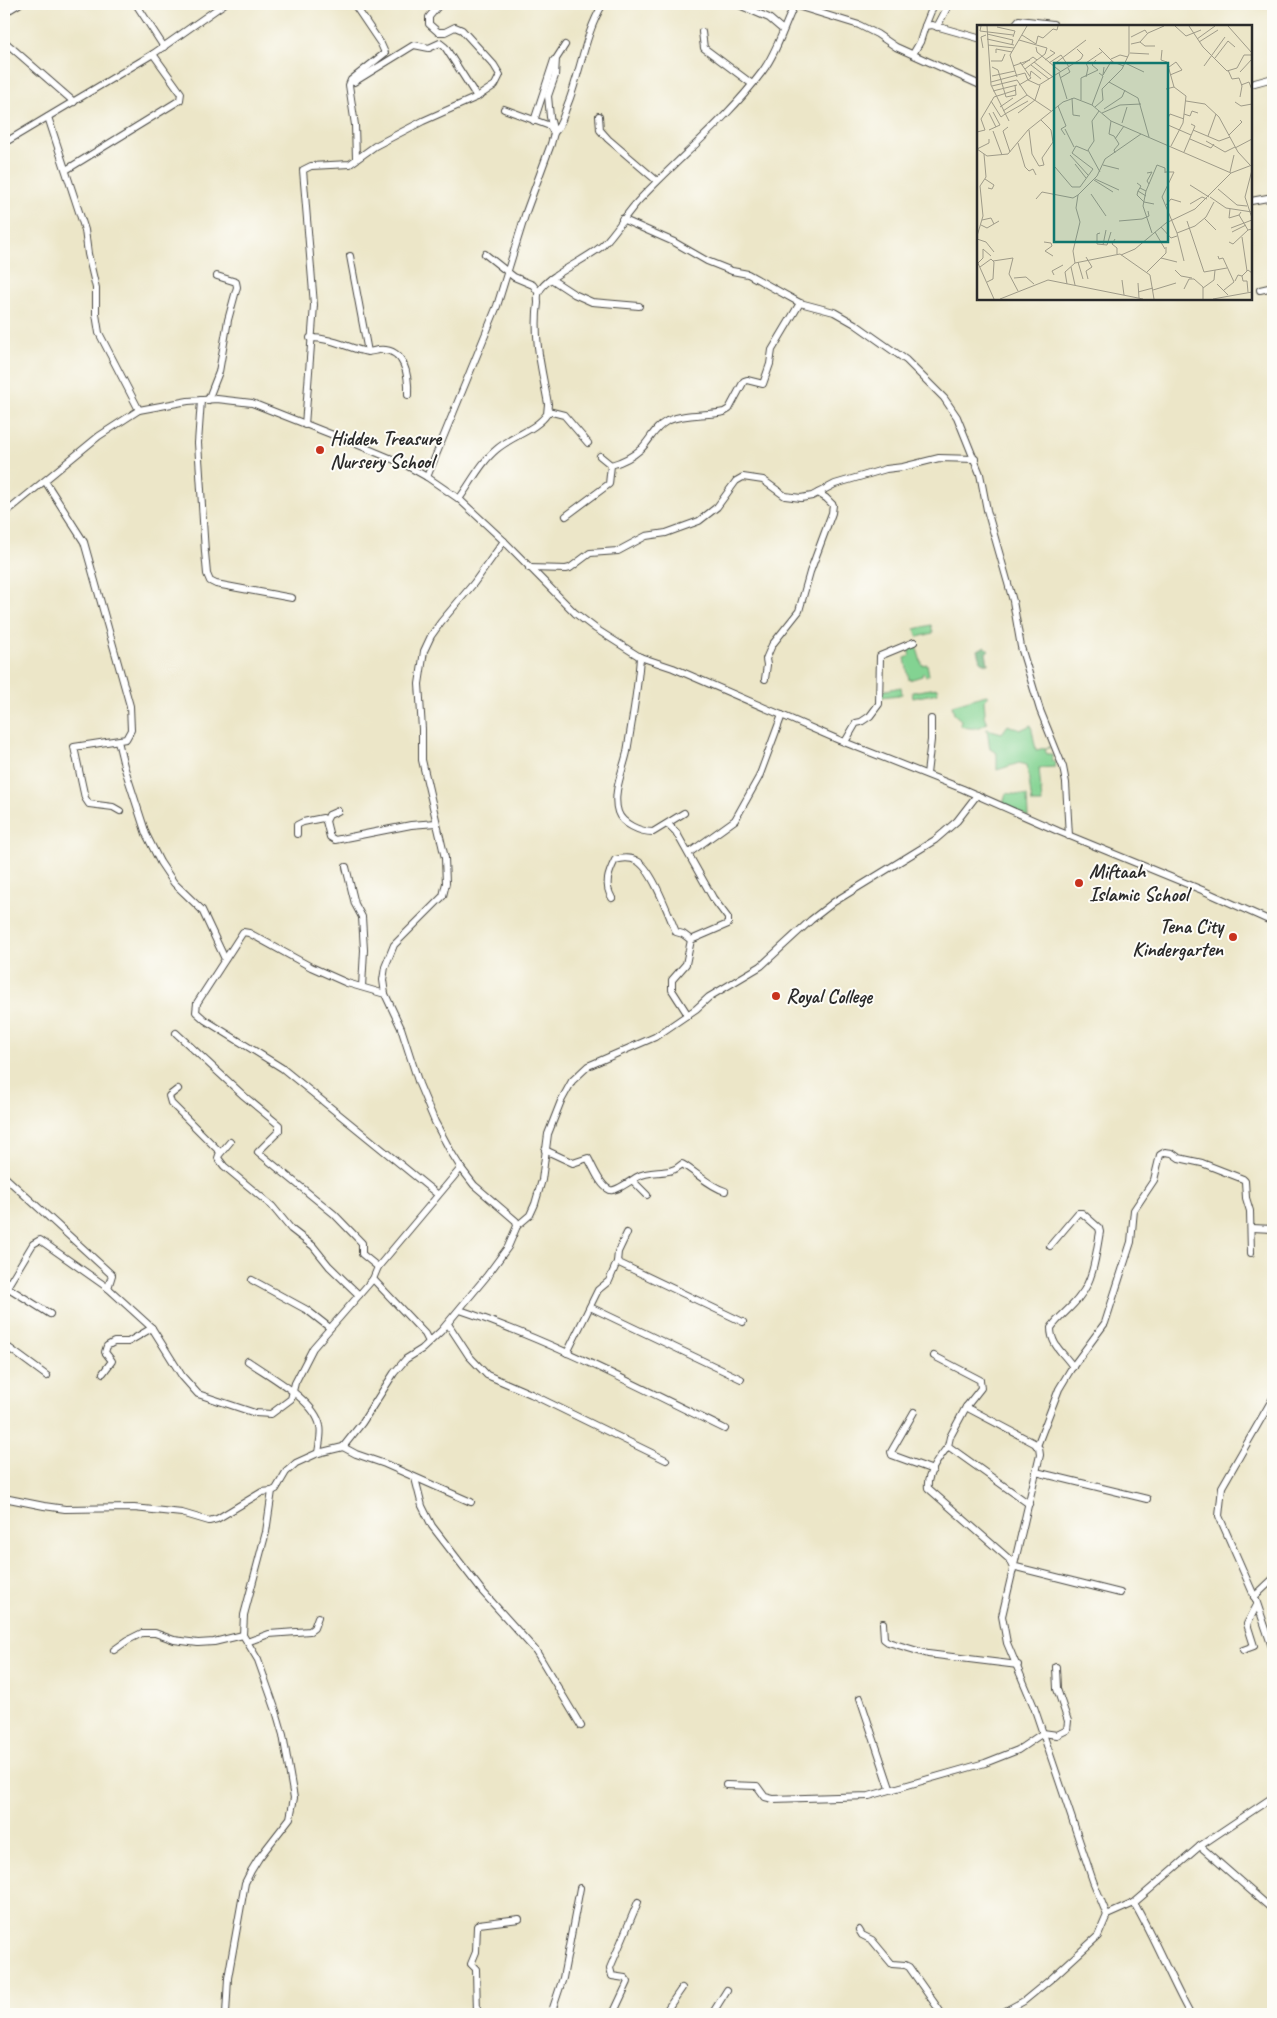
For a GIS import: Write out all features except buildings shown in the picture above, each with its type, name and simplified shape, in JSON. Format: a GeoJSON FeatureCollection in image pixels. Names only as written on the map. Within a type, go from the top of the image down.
{"type":"FeatureCollection","features":[{"type":"Feature","properties":{"kind":"street"},"geometry":{"type":"LineString","coordinates":[[4,13],[19,4]]}},
{"type":"Feature","properties":{"kind":"street"},"geometry":{"type":"LineString","coordinates":[[136,4],[164,47]]}},
{"type":"Feature","properties":{"kind":"street"},"geometry":{"type":"LineString","coordinates":[[4,143],[153,54],[224,4]]}},
{"type":"Feature","properties":{"kind":"street"},"geometry":{"type":"LineString","coordinates":[[354,4],[385,53],[351,80],[349,86],[355,125],[356,158]]}},
{"type":"Feature","properties":{"kind":"street"},"geometry":{"type":"LineString","coordinates":[[305,425],[311,362],[310,338],[314,305],[314,280],[308,235],[304,170],[311,166],[350,164],[356,158],[423,121],[477,97],[496,85],[500,75],[494,65],[462,30],[455,27],[445,32],[438,32],[429,24],[429,17],[440,4]]}},
{"type":"Feature","properties":{"kind":"street"},"geometry":{"type":"LineString","coordinates":[[554,133],[559,128],[576,85],[585,46],[603,4]]}},
{"type":"Feature","properties":{"kind":"street"},"geometry":{"type":"LineString","coordinates":[[737,4],[759,12],[783,30]]}},
{"type":"Feature","properties":{"kind":"street"},"geometry":{"type":"LineString","coordinates":[[538,292],[552,279],[604,244],[622,219],[657,181],[719,121],[752,84],[773,53],[794,4],[859,25],[896,47],[977,84]]}},
{"type":"Feature","properties":{"kind":"street"},"geometry":{"type":"LineString","coordinates":[[913,54],[920,42],[934,4]]}},
{"type":"Feature","properties":{"kind":"street"},"geometry":{"type":"LineString","coordinates":[[937,27],[949,4]]}},
{"type":"Feature","properties":{"kind":"street"},"geometry":{"type":"LineString","coordinates":[[1015,25],[1019,20],[1053,24]]}},
{"type":"Feature","properties":{"kind":"street"},"geometry":{"type":"LineString","coordinates":[[925,26],[937,27],[977,38]]}},
{"type":"Feature","properties":{"kind":"street"},"geometry":{"type":"LineString","coordinates":[[702,32],[704,48],[752,84]]}},
{"type":"Feature","properties":{"kind":"street"},"geometry":{"type":"LineString","coordinates":[[4,41],[74,102]]}},
{"type":"Feature","properties":{"kind":"street"},"geometry":{"type":"LineString","coordinates":[[349,86],[414,45],[429,48],[440,43],[445,47],[477,97]]}},
{"type":"Feature","properties":{"kind":"street"},"geometry":{"type":"LineString","coordinates":[[534,121],[552,63],[565,45]]}},
{"type":"Feature","properties":{"kind":"street"},"geometry":{"type":"LineString","coordinates":[[66,170],[180,100],[180,93],[153,54]]}},
{"type":"Feature","properties":{"kind":"street"},"geometry":{"type":"LineString","coordinates":[[428,477],[497,306],[534,187],[551,144],[554,133],[548,96],[555,76],[556,59]]}},
{"type":"Feature","properties":{"kind":"street"},"geometry":{"type":"LineString","coordinates":[[1252,84],[1273,78]]}},
{"type":"Feature","properties":{"kind":"street"},"geometry":{"type":"LineString","coordinates":[[504,109],[550,126],[554,133]]}},
{"type":"Feature","properties":{"kind":"street"},"geometry":{"type":"LineString","coordinates":[[600,116],[600,130],[657,181]]}},
{"type":"Feature","properties":{"kind":"street"},"geometry":{"type":"LineString","coordinates":[[48,117],[85,230],[88,254],[96,288],[96,314],[99,333],[139,410]]}},
{"type":"Feature","properties":{"kind":"street"},"geometry":{"type":"LineString","coordinates":[[1252,201],[1273,197]]}},
{"type":"Feature","properties":{"kind":"street"},"geometry":{"type":"LineString","coordinates":[[622,219],[674,242],[707,261],[732,271],[748,274],[800,303],[834,312],[906,360],[944,398],[957,417],[980,474],[987,510],[1012,600],[1021,647],[1040,710],[1063,767],[1067,791],[1070,836]]}},
{"type":"Feature","properties":{"kind":"street"},"geometry":{"type":"LineString","coordinates":[[459,499],[485,462],[496,450],[545,417],[548,411],[537,348],[536,317],[538,292],[533,285],[514,276],[485,254]]}},
{"type":"Feature","properties":{"kind":"street"},"geometry":{"type":"LineString","coordinates":[[350,256],[368,352]]}},
{"type":"Feature","properties":{"kind":"street"},"geometry":{"type":"LineString","coordinates":[[217,276],[236,282],[238,287],[228,320],[219,372],[205,400],[198,443],[207,574],[210,581],[216,584],[292,598]]}},
{"type":"Feature","properties":{"kind":"street"},"geometry":{"type":"LineString","coordinates":[[552,279],[574,294],[592,302],[639,306]]}},
{"type":"Feature","properties":{"kind":"street"},"geometry":{"type":"LineString","coordinates":[[1260,290],[1273,287]]}},
{"type":"Feature","properties":{"kind":"street"},"geometry":{"type":"LineString","coordinates":[[611,465],[620,463],[632,456],[642,448],[659,426],[667,421],[682,416],[724,412],[729,408],[744,381],[763,384],[770,364],[772,350],[800,303]]}},
{"type":"Feature","properties":{"kind":"street"},"geometry":{"type":"LineString","coordinates":[[310,338],[324,338],[368,352],[380,350],[392,352],[399,356],[406,372],[408,395]]}},
{"type":"Feature","properties":{"kind":"street"},"geometry":{"type":"LineString","coordinates":[[4,514],[99,436],[139,410],[205,400],[234,400],[252,403],[294,418],[305,425],[404,464],[428,477],[459,499],[575,613],[640,657],[673,668],[845,742],[927,774],[1273,922]]}},
{"type":"Feature","properties":{"kind":"street"},"geometry":{"type":"LineString","coordinates":[[548,411],[564,415],[588,443]]}},
{"type":"Feature","properties":{"kind":"street"},"geometry":{"type":"LineString","coordinates":[[600,456],[611,465]]}},
{"type":"Feature","properties":{"kind":"street"},"geometry":{"type":"LineString","coordinates":[[530,568],[570,568],[590,553],[618,551],[646,536],[666,534],[700,521],[717,507],[736,481],[743,477],[766,482],[790,498],[808,498],[836,484],[886,469],[939,458],[975,459]]}},
{"type":"Feature","properties":{"kind":"street"},"geometry":{"type":"LineString","coordinates":[[566,516],[609,484],[611,465]]}},
{"type":"Feature","properties":{"kind":"street"},"geometry":{"type":"LineString","coordinates":[[45,481],[80,535],[90,563],[130,706],[131,730],[126,739],[74,747],[88,804],[113,807],[120,811]]}},
{"type":"Feature","properties":{"kind":"street"},"geometry":{"type":"LineString","coordinates":[[764,679],[768,665],[766,659],[772,645],[799,612],[810,572],[832,513],[833,505],[818,493]]}},
{"type":"Feature","properties":{"kind":"street"},"geometry":{"type":"LineString","coordinates":[[504,542],[474,583],[436,629],[424,651],[418,684],[422,729],[422,760],[446,865],[445,891],[443,896],[394,945],[383,980],[385,994],[401,1028],[410,1059],[432,1114],[461,1168],[486,1196],[516,1221],[517,1226]]}},
{"type":"Feature","properties":{"kind":"street"},"geometry":{"type":"LineString","coordinates":[[845,742],[856,723],[870,716],[879,704],[880,656],[914,642]]}},
{"type":"Feature","properties":{"kind":"street"},"geometry":{"type":"LineString","coordinates":[[640,657],[636,701],[616,795],[616,804],[621,819],[648,832],[668,824],[684,813]]}},
{"type":"Feature","properties":{"kind":"street"},"geometry":{"type":"LineString","coordinates":[[689,852],[735,820],[759,777],[782,715]]}},
{"type":"Feature","properties":{"kind":"street"},"geometry":{"type":"LineString","coordinates":[[927,774],[931,740],[931,719]]}},
{"type":"Feature","properties":{"kind":"street"},"geometry":{"type":"LineString","coordinates":[[118,741],[146,834],[174,884],[202,910],[225,959]]}},
{"type":"Feature","properties":{"kind":"street"},"geometry":{"type":"LineString","coordinates":[[4,1498],[65,1509],[134,1508],[182,1513],[209,1521],[217,1519],[262,1492],[276,1489],[290,1467],[318,1453],[343,1446],[362,1422],[394,1373],[406,1360],[448,1324],[508,1247],[517,1226],[530,1215],[542,1180],[548,1134],[561,1101],[572,1081],[588,1066],[655,1037],[688,1014],[708,997],[761,966],[811,920],[849,892],[897,865],[935,840],[957,821],[977,795]]}},
{"type":"Feature","properties":{"kind":"street"},"geometry":{"type":"LineString","coordinates":[[338,810],[329,816],[326,821],[330,837],[335,840],[411,825],[436,823]]}},
{"type":"Feature","properties":{"kind":"street"},"geometry":{"type":"LineString","coordinates":[[297,834],[297,825],[303,822],[323,818],[326,821]]}},
{"type":"Feature","properties":{"kind":"street"},"geometry":{"type":"LineString","coordinates":[[668,824],[676,832],[689,852],[713,898],[728,918],[728,924],[691,940]]}},
{"type":"Feature","properties":{"kind":"street"},"geometry":{"type":"LineString","coordinates":[[612,898],[607,890],[606,883],[615,860],[625,858],[636,860],[653,879],[676,932],[683,934],[691,940]]}},
{"type":"Feature","properties":{"kind":"street"},"geometry":{"type":"LineString","coordinates":[[346,867],[355,904],[362,917],[364,950],[362,987]]}},
{"type":"Feature","properties":{"kind":"street"},"geometry":{"type":"LineString","coordinates":[[385,994],[311,967],[249,933],[243,932],[197,1004],[196,1012],[205,1020],[282,1068],[437,1194]]}},
{"type":"Feature","properties":{"kind":"street"},"geometry":{"type":"LineString","coordinates":[[688,1014],[672,990],[672,980],[686,964],[691,940]]}},
{"type":"Feature","properties":{"kind":"street"},"geometry":{"type":"LineString","coordinates":[[176,1033],[278,1125],[279,1131],[258,1152],[334,1214],[362,1243],[362,1254],[378,1267]]}},
{"type":"Feature","properties":{"kind":"street"},"geometry":{"type":"LineString","coordinates":[[178,1089],[169,1096],[171,1103],[220,1152]]}},
{"type":"Feature","properties":{"kind":"street"},"geometry":{"type":"LineString","coordinates":[[230,1142],[220,1152],[218,1158],[224,1166],[272,1206],[291,1229],[313,1246],[329,1266],[359,1295]]}},
{"type":"Feature","properties":{"kind":"street"},"geometry":{"type":"LineString","coordinates":[[545,1150],[573,1163],[588,1158],[602,1183],[610,1190],[616,1191],[628,1181],[633,1181],[638,1176],[667,1173],[682,1164],[706,1180],[714,1188],[725,1191]]}},
{"type":"Feature","properties":{"kind":"street"},"geometry":{"type":"LineString","coordinates":[[1107,1915],[1092,1881],[1043,1733],[1018,1665],[1007,1643],[1002,1616],[1012,1566],[1040,1455],[1037,1446],[1059,1389],[1105,1323],[1132,1242],[1134,1210],[1154,1180],[1160,1155],[1165,1152],[1172,1153],[1179,1158],[1202,1163],[1245,1181],[1246,1198],[1252,1228],[1251,1253]]}},
{"type":"Feature","properties":{"kind":"street"},"geometry":{"type":"LineString","coordinates":[[50,1314],[7,1287],[33,1244],[40,1240],[108,1288],[152,1328],[182,1376],[198,1394],[255,1413],[271,1414],[290,1399],[295,1383],[313,1348],[373,1279],[378,1267],[437,1194],[461,1168]]}},
{"type":"Feature","properties":{"kind":"street"},"geometry":{"type":"LineString","coordinates":[[6,1178],[112,1275],[108,1288]]}},
{"type":"Feature","properties":{"kind":"street"},"geometry":{"type":"LineString","coordinates":[[633,1181],[647,1194]]}},
{"type":"Feature","properties":{"kind":"street"},"geometry":{"type":"LineString","coordinates":[[1050,1246],[1078,1213],[1082,1213],[1099,1228],[1100,1232],[1090,1277],[1080,1297],[1051,1328],[1051,1336],[1055,1346],[1073,1367]]}},
{"type":"Feature","properties":{"kind":"street"},"geometry":{"type":"LineString","coordinates":[[1252,1228],[1273,1229]]}},
{"type":"Feature","properties":{"kind":"street"},"geometry":{"type":"LineString","coordinates":[[567,1353],[598,1290],[609,1281],[617,1262],[618,1252],[627,1233]]}},
{"type":"Feature","properties":{"kind":"street"},"geometry":{"type":"LineString","coordinates":[[617,1262],[743,1322]]}},
{"type":"Feature","properties":{"kind":"street"},"geometry":{"type":"LineString","coordinates":[[373,1279],[425,1334],[429,1342]]}},
{"type":"Feature","properties":{"kind":"street"},"geometry":{"type":"LineString","coordinates":[[252,1280],[307,1310],[330,1328]]}},
{"type":"Feature","properties":{"kind":"street"},"geometry":{"type":"LineString","coordinates":[[590,1307],[741,1379]]}},
{"type":"Feature","properties":{"kind":"street"},"geometry":{"type":"LineString","coordinates":[[460,1310],[567,1353],[726,1430]]}},
{"type":"Feature","properties":{"kind":"street"},"geometry":{"type":"LineString","coordinates":[[448,1324],[469,1356],[487,1376],[531,1394],[666,1460]]}},
{"type":"Feature","properties":{"kind":"street"},"geometry":{"type":"LineString","coordinates":[[103,1373],[112,1361],[105,1352],[107,1346],[114,1342],[128,1342],[152,1328]]}},
{"type":"Feature","properties":{"kind":"street"},"geometry":{"type":"LineString","coordinates":[[4,1349],[9,1348],[47,1376]]}},
{"type":"Feature","properties":{"kind":"street"},"geometry":{"type":"LineString","coordinates":[[934,1356],[981,1382],[981,1388],[966,1408],[950,1436],[948,1446],[927,1483],[928,1488],[1009,1559],[1012,1566]]}},
{"type":"Feature","properties":{"kind":"street"},"geometry":{"type":"LineString","coordinates":[[248,1361],[288,1388],[315,1412],[321,1426],[318,1453]]}},
{"type":"Feature","properties":{"kind":"street"},"geometry":{"type":"LineString","coordinates":[[1273,1398],[1224,1482],[1218,1516],[1254,1597],[1273,1650]]}},
{"type":"Feature","properties":{"kind":"street"},"geometry":{"type":"LineString","coordinates":[[966,1408],[1037,1446]]}},
{"type":"Feature","properties":{"kind":"street"},"geometry":{"type":"LineString","coordinates":[[914,1412],[891,1452],[892,1456],[933,1470]]}},
{"type":"Feature","properties":{"kind":"street"},"geometry":{"type":"LineString","coordinates":[[343,1446],[356,1454],[385,1464],[471,1502]]}},
{"type":"Feature","properties":{"kind":"street"},"geometry":{"type":"LineString","coordinates":[[948,1446],[1029,1504]]}},
{"type":"Feature","properties":{"kind":"street"},"geometry":{"type":"LineString","coordinates":[[1036,1472],[1147,1499]]}},
{"type":"Feature","properties":{"kind":"street"},"geometry":{"type":"LineString","coordinates":[[415,1478],[422,1506],[432,1526],[482,1592],[536,1650],[581,1726]]}},
{"type":"Feature","properties":{"kind":"street"},"geometry":{"type":"LineString","coordinates":[[226,2014],[228,1978],[246,1883],[259,1858],[290,1818],[294,1798],[285,1743],[276,1711],[258,1660],[243,1634],[244,1616],[266,1532],[272,1491]]}},
{"type":"Feature","properties":{"kind":"street"},"geometry":{"type":"LineString","coordinates":[[1012,1566],[1120,1592]]}},
{"type":"Feature","properties":{"kind":"street"},"geometry":{"type":"LineString","coordinates":[[1254,1597],[1273,1579]]}},
{"type":"Feature","properties":{"kind":"street"},"geometry":{"type":"LineString","coordinates":[[1243,1650],[1254,1646],[1247,1624],[1257,1605]]}},
{"type":"Feature","properties":{"kind":"street"},"geometry":{"type":"LineString","coordinates":[[247,1642],[269,1634],[310,1631],[314,1628],[318,1617]]}},
{"type":"Feature","properties":{"kind":"street"},"geometry":{"type":"LineString","coordinates":[[883,1624],[884,1639],[888,1642],[928,1654],[1018,1665]]}},
{"type":"Feature","properties":{"kind":"street"},"geometry":{"type":"LineString","coordinates":[[114,1650],[142,1633],[155,1633],[174,1640],[198,1643],[214,1642],[243,1634]]}},
{"type":"Feature","properties":{"kind":"street"},"geometry":{"type":"LineString","coordinates":[[726,1785],[756,1786],[767,1798],[773,1799],[868,1796],[890,1788],[985,1763],[1018,1750],[1043,1733],[1057,1735],[1068,1729],[1068,1721],[1057,1689],[1056,1667]]}},
{"type":"Feature","properties":{"kind":"street"},"geometry":{"type":"LineString","coordinates":[[860,1698],[890,1788]]}},
{"type":"Feature","properties":{"kind":"street"},"geometry":{"type":"LineString","coordinates":[[1000,2014],[1024,2001],[1098,1936],[1107,1915],[1134,1903],[1200,1846],[1273,1797]]}},
{"type":"Feature","properties":{"kind":"street"},"geometry":{"type":"LineString","coordinates":[[1200,1846],[1273,1910]]}},
{"type":"Feature","properties":{"kind":"street"},"geometry":{"type":"LineString","coordinates":[[551,2014],[562,1978],[580,1888]]}},
{"type":"Feature","properties":{"kind":"street"},"geometry":{"type":"LineString","coordinates":[[613,2014],[628,1982],[626,1978],[612,1976],[610,1968],[638,1902]]}},
{"type":"Feature","properties":{"kind":"street"},"geometry":{"type":"LineString","coordinates":[[1134,1903],[1151,1933],[1174,1986],[1190,2014]]}},
{"type":"Feature","properties":{"kind":"street"},"geometry":{"type":"LineString","coordinates":[[476,2014],[476,1969],[471,1964],[476,1952],[476,1926],[519,1919]]}},
{"type":"Feature","properties":{"kind":"street"},"geometry":{"type":"LineString","coordinates":[[859,1930],[862,1935],[872,1940],[892,1964],[909,1967],[942,2014]]}},
{"type":"Feature","properties":{"kind":"street"},"geometry":{"type":"LineString","coordinates":[[664,2014],[682,1988]]}},
{"type":"Feature","properties":{"kind":"street"},"geometry":{"type":"LineString","coordinates":[[712,2014],[727,1990]]}},
{"type":"Feature","properties":{"kind":"green space"},"geometry":{"type":"Polygon","coordinates":[[[931,625],[933,633],[918,637],[915,629],[931,625]]]}},
{"type":"Feature","properties":{"kind":"green space"},"geometry":{"type":"Polygon","coordinates":[[[916,645],[922,665],[927,664],[929,675],[926,676],[923,672],[922,676],[909,680],[905,658],[910,656],[907,647],[916,645]]]}},
{"type":"Feature","properties":{"kind":"green space"},"geometry":{"type":"Polygon","coordinates":[[[985,646],[989,650],[986,653],[988,664],[981,662],[978,650],[985,646]]]}},
{"type":"Feature","properties":{"kind":"green space"},"geometry":{"type":"Polygon","coordinates":[[[901,687],[902,694],[881,697],[881,691],[901,687]]]}},
{"type":"Feature","properties":{"kind":"green space"},"geometry":{"type":"Polygon","coordinates":[[[937,688],[938,693],[913,698],[912,692],[937,688]]]}},
{"type":"Feature","properties":{"kind":"green space"},"geometry":{"type":"Polygon","coordinates":[[[986,695],[989,696],[984,701],[984,716],[987,723],[981,727],[974,728],[960,725],[961,720],[954,714],[952,705],[986,695]]]}},
{"type":"Feature","properties":{"kind":"green space"},"geometry":{"type":"Polygon","coordinates":[[[1008,725],[1020,730],[1031,725],[1036,750],[1050,747],[1045,750],[1047,754],[1052,754],[1052,761],[1056,762],[1055,767],[1039,768],[1042,803],[1032,803],[1027,765],[1019,763],[997,770],[997,753],[990,749],[987,729],[1002,733],[1008,725]]]}},
{"type":"Feature","properties":{"kind":"green space"},"geometry":{"type":"Polygon","coordinates":[[[1006,793],[1027,796],[1028,817],[1003,805],[1006,793]]]}},
{"type":"Feature","properties":{"kind":"place","name":"Hidden Treasure Nursery School"},"geometry":{"type":"Point","coordinates":[320,450]}},
{"type":"Feature","properties":{"kind":"place","name":"Miftaah Islamic School"},"geometry":{"type":"Point","coordinates":[1079,883]}},
{"type":"Feature","properties":{"kind":"place","name":"Tena City Kindergarten"},"geometry":{"type":"Point","coordinates":[1233,937]}},
{"type":"Feature","properties":{"kind":"place","name":"Royal College"},"geometry":{"type":"Point","coordinates":[776,996]}}]}
